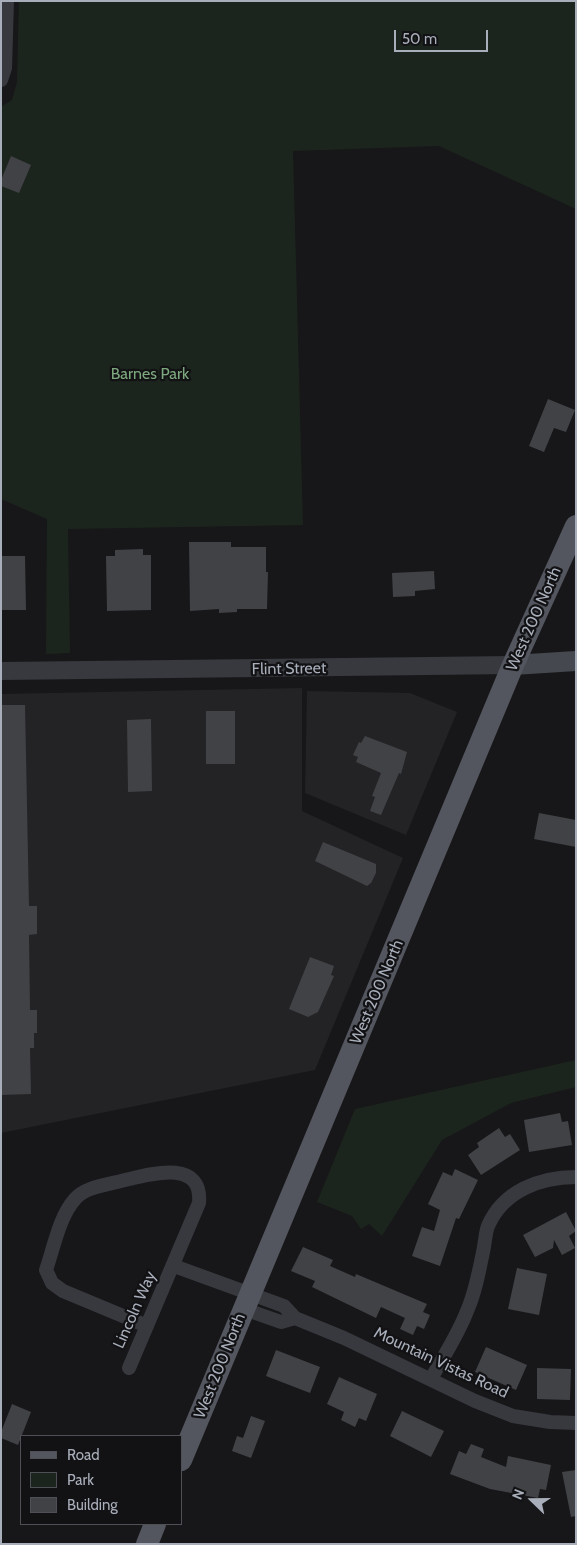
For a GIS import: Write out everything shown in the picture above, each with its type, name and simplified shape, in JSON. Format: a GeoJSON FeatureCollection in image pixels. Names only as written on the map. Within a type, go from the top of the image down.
{"type":"FeatureCollection","features":[{"type":"Feature","properties":{"kind":"main road","name":"West 200 North"},"geometry":{"type":"LineString","coordinates":[[182,1458],[513,664],[576,526]]}},
{"type":"Feature","properties":{"kind":"main road","name":"Flint Street"},"geometry":{"type":"LineString","coordinates":[[513,664],[576,661]]}},
{"type":"Feature","properties":{"kind":"main road"},"geometry":{"type":"LineString","coordinates":[[146,1544],[155,1525]]}},
{"type":"Feature","properties":{"kind":"street"},"geometry":{"type":"LineString","coordinates":[[1,80],[5,68],[6,1]]}},
{"type":"Feature","properties":{"kind":"street","name":"Flint Street"},"geometry":{"type":"LineString","coordinates":[[1,671],[513,664]]}},
{"type":"Feature","properties":{"kind":"street","name":"Lincoln Way"},"geometry":{"type":"LineString","coordinates":[[129,1368],[174,1266],[199,1203],[200,1192],[193,1180],[173,1172],[149,1174],[83,1192],[68,1210],[46,1270],[48,1278],[63,1291],[147,1326]]}},
{"type":"Feature","properties":{"kind":"street"},"geometry":{"type":"LineString","coordinates":[[431,1379],[468,1311],[479,1275],[488,1227],[496,1214],[505,1202],[526,1186],[555,1177],[576,1177]]}},
{"type":"Feature","properties":{"kind":"street","name":"Lincoln Way"},"geometry":{"type":"LineString","coordinates":[[174,1266],[247,1301]]}},
{"type":"Feature","properties":{"kind":"street","name":"Mountain Vistas Road"},"geometry":{"type":"LineString","coordinates":[[247,1301],[284,1306],[295,1318],[344,1338],[475,1402],[513,1416],[550,1422],[576,1423]]}},
{"type":"Feature","properties":{"kind":"shaded area"},"geometry":{"type":"Polygon","coordinates":[[[302,688],[302,811],[403,858],[315,1070],[1,1133],[1,694],[302,688]]]}},
{"type":"Feature","properties":{"kind":"shaded area"},"geometry":{"type":"Polygon","coordinates":[[[307,691],[410,693],[457,712],[406,835],[305,793],[307,691]]]}},
{"type":"Feature","properties":{"kind":"green space","name":"Barnes Park"},"geometry":{"type":"Polygon","coordinates":[[[19,1],[576,1],[576,209],[439,146],[293,151],[303,525],[68,529],[70,653],[46,654],[47,519],[1,499],[1,107],[12,100],[17,82],[19,1]]]}},
{"type":"Feature","properties":{"kind":"green space"},"geometry":{"type":"Polygon","coordinates":[[[576,1060],[576,1087],[511,1103],[442,1140],[382,1236],[369,1224],[361,1229],[352,1216],[317,1202],[355,1109],[576,1060]]]}},
{"type":"Feature","properties":{"kind":"building"},"geometry":{"type":"Polygon","coordinates":[[[11,156],[31,165],[19,193],[1,186],[1,180],[11,156]]]}},
{"type":"Feature","properties":{"kind":"building"},"geometry":{"type":"Polygon","coordinates":[[[548,399],[575,410],[566,432],[554,428],[544,452],[529,446],[548,399]]]}},
{"type":"Feature","properties":{"kind":"building"},"geometry":{"type":"Polygon","coordinates":[[[189,542],[231,542],[231,547],[266,547],[266,572],[268,572],[267,609],[237,609],[237,612],[219,613],[219,609],[190,611],[189,542]]]}},
{"type":"Feature","properties":{"kind":"building"},"geometry":{"type":"Polygon","coordinates":[[[143,549],[143,555],[151,555],[151,610],[107,611],[106,556],[115,556],[115,550],[143,549]]]}},
{"type":"Feature","properties":{"kind":"building"},"geometry":{"type":"Polygon","coordinates":[[[1,556],[25,556],[26,610],[1,610],[1,556]]]}},
{"type":"Feature","properties":{"kind":"building"},"geometry":{"type":"Polygon","coordinates":[[[434,571],[435,589],[415,591],[415,596],[393,597],[392,573],[434,571]]]}},
{"type":"Feature","properties":{"kind":"building"},"geometry":{"type":"Polygon","coordinates":[[[1,705],[25,705],[29,906],[37,906],[37,934],[29,935],[30,1010],[37,1010],[37,1033],[34,1033],[34,1048],[30,1048],[31,1094],[1,1095],[1,705]]]}},
{"type":"Feature","properties":{"kind":"building"},"geometry":{"type":"Polygon","coordinates":[[[206,711],[235,711],[235,764],[206,764],[206,711]]]}},
{"type":"Feature","properties":{"kind":"building"},"geometry":{"type":"Polygon","coordinates":[[[151,719],[152,791],[128,792],[127,720],[151,719]]]}},
{"type":"Feature","properties":{"kind":"building"},"geometry":{"type":"Polygon","coordinates":[[[365,736],[407,752],[401,774],[399,773],[381,815],[370,811],[375,797],[372,796],[381,773],[356,762],[358,757],[353,755],[359,742],[361,743],[365,736]]]}},
{"type":"Feature","properties":{"kind":"building"},"geometry":{"type":"Polygon","coordinates":[[[539,813],[576,820],[576,847],[534,839],[539,813]]]}},
{"type":"Feature","properties":{"kind":"building"},"geometry":{"type":"Polygon","coordinates":[[[323,842],[376,864],[376,873],[371,883],[367,886],[315,861],[323,842]]]}},
{"type":"Feature","properties":{"kind":"building"},"geometry":{"type":"Polygon","coordinates":[[[310,957],[334,966],[331,975],[334,976],[318,1012],[308,1017],[289,1009],[310,957]]]}},
{"type":"Feature","properties":{"kind":"building"},"geometry":{"type":"Polygon","coordinates":[[[560,1113],[562,1122],[568,1121],[572,1145],[529,1152],[524,1120],[560,1113]]]}},
{"type":"Feature","properties":{"kind":"building"},"geometry":{"type":"Polygon","coordinates":[[[499,1128],[505,1137],[510,1134],[520,1150],[481,1175],[468,1155],[479,1147],[477,1143],[499,1128]]]}},
{"type":"Feature","properties":{"kind":"building"},"geometry":{"type":"Polygon","coordinates":[[[455,1169],[478,1180],[459,1219],[456,1218],[440,1266],[412,1256],[422,1227],[434,1231],[440,1210],[428,1204],[443,1172],[452,1176],[455,1169]]]}},
{"type":"Feature","properties":{"kind":"building"},"geometry":{"type":"Polygon","coordinates":[[[566,1212],[576,1231],[569,1236],[575,1248],[562,1255],[554,1240],[553,1248],[535,1257],[523,1235],[566,1212]]]}},
{"type":"Feature","properties":{"kind":"building"},"geometry":{"type":"Polygon","coordinates":[[[303,1247],[333,1260],[330,1266],[355,1277],[356,1274],[427,1304],[423,1312],[430,1315],[424,1329],[417,1326],[413,1335],[400,1329],[405,1318],[381,1307],[376,1318],[312,1287],[315,1281],[291,1271],[303,1247]]]}},
{"type":"Feature","properties":{"kind":"building"},"geometry":{"type":"Polygon","coordinates":[[[517,1268],[547,1274],[539,1315],[508,1309],[517,1268]]]}},
{"type":"Feature","properties":{"kind":"building"},"geometry":{"type":"Polygon","coordinates":[[[486,1347],[527,1365],[516,1390],[475,1372],[486,1347]]]}},
{"type":"Feature","properties":{"kind":"building"},"geometry":{"type":"Polygon","coordinates":[[[276,1350],[320,1367],[310,1393],[266,1376],[276,1350]]]}},
{"type":"Feature","properties":{"kind":"building"},"geometry":{"type":"Polygon","coordinates":[[[537,1368],[571,1369],[570,1400],[537,1399],[537,1368]]]}},
{"type":"Feature","properties":{"kind":"building"},"geometry":{"type":"Polygon","coordinates":[[[339,1377],[377,1394],[366,1421],[359,1418],[355,1427],[341,1420],[344,1412],[327,1404],[339,1377]]]}},
{"type":"Feature","properties":{"kind":"building"},"geometry":{"type":"Polygon","coordinates":[[[12,1404],[31,1412],[22,1435],[20,1435],[18,1445],[1,1438],[1,1432],[12,1404]]]}},
{"type":"Feature","properties":{"kind":"building"},"geometry":{"type":"Polygon","coordinates":[[[402,1411],[444,1431],[431,1457],[390,1436],[402,1411]]]}},
{"type":"Feature","properties":{"kind":"building"},"geometry":{"type":"Polygon","coordinates":[[[251,1416],[265,1421],[251,1458],[232,1451],[237,1436],[243,1438],[251,1416]]]}},
{"type":"Feature","properties":{"kind":"building"},"geometry":{"type":"Polygon","coordinates":[[[471,1444],[484,1449],[481,1457],[506,1467],[508,1456],[551,1465],[546,1490],[540,1489],[538,1498],[490,1489],[450,1474],[459,1451],[466,1454],[471,1444]]]}},
{"type":"Feature","properties":{"kind":"building"},"geometry":{"type":"Polygon","coordinates":[[[576,1470],[576,1516],[571,1517],[562,1472],[576,1470]]]}}]}
